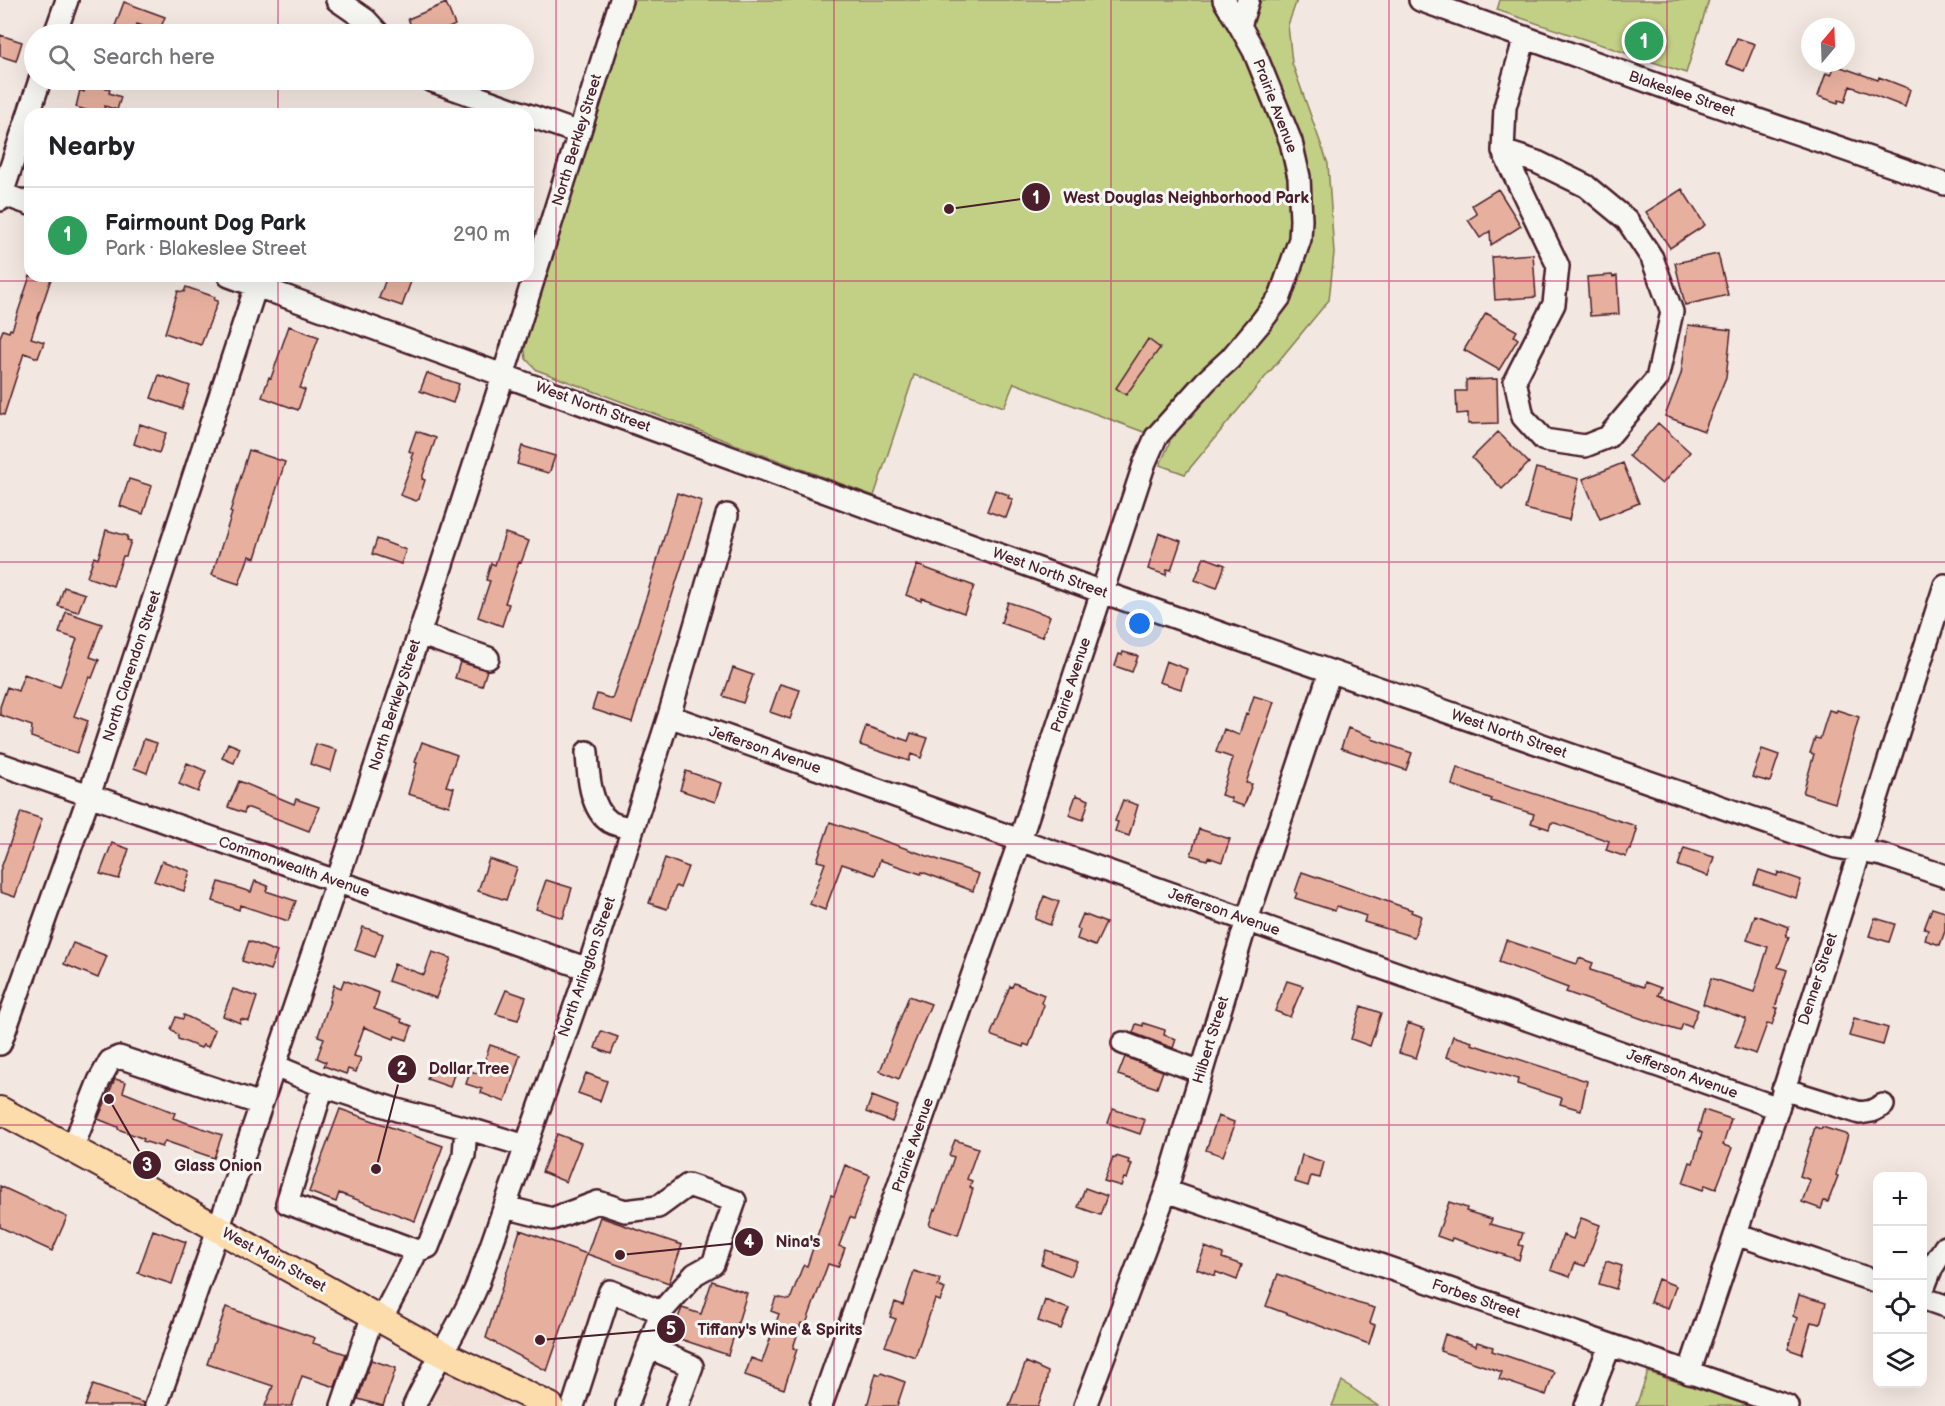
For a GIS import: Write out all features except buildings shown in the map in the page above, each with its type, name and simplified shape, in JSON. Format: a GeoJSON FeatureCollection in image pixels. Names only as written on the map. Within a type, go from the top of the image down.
{"type":"FeatureCollection","features":[{"type":"Feature","properties":{"kind":"main road","name":"West Main Street"},"geometry":{"type":"LineString","coordinates":[[0,1110],[441,1353],[550,1406]]}},
{"type":"Feature","properties":{"kind":"street"},"geometry":{"type":"LineString","coordinates":[[59,24],[67,0]]}},
{"type":"Feature","properties":{"kind":"street"},"geometry":{"type":"LineString","coordinates":[[337,0],[370,24]]}},
{"type":"Feature","properties":{"kind":"street","name":"North Berkley Street"},"geometry":{"type":"LineString","coordinates":[[534,278],[621,0]]}},
{"type":"Feature","properties":{"kind":"street","name":"Prairie Avenue"},"geometry":{"type":"LineString","coordinates":[[821,1406],[1020,840],[1145,462],[1156,437],[1262,321],[1280,297],[1300,239],[1299,177],[1291,141],[1254,51],[1224,0]]}},
{"type":"Feature","properties":{"kind":"street"},"geometry":{"type":"LineString","coordinates":[[1240,26],[1248,0]]}},
{"type":"Feature","properties":{"kind":"street","name":"Blakeslee Street"},"geometry":{"type":"LineString","coordinates":[[1420,0],[1945,184]]}},
{"type":"Feature","properties":{"kind":"street"},"geometry":{"type":"LineString","coordinates":[[1503,151],[1537,162],[1586,186],[1627,220],[1652,258],[1672,312],[1657,379],[1608,437],[1585,446],[1544,440],[1523,417],[1515,380],[1554,304],[1558,266],[1503,151],[1505,107],[1525,37]]}},
{"type":"Feature","properties":{"kind":"street"},"geometry":{"type":"LineString","coordinates":[[31,108],[37,90]]}},
{"type":"Feature","properties":{"kind":"street"},"geometry":{"type":"LineString","coordinates":[[459,90],[510,108]]}},
{"type":"Feature","properties":{"kind":"street"},"geometry":{"type":"LineString","coordinates":[[534,117],[579,133]]}},
{"type":"Feature","properties":{"kind":"street"},"geometry":{"type":"LineString","coordinates":[[24,128],[1,197],[24,203]]}},
{"type":"Feature","properties":{"kind":"street","name":"West North Street"},"geometry":{"type":"LineString","coordinates":[[245,282],[1102,592],[1330,672],[1836,847],[1882,855],[1945,876]]}},
{"type":"Feature","properties":{"kind":"street","name":"North Berkley Street"},"geometry":{"type":"LineString","coordinates":[[156,1406],[219,1230],[337,882],[533,282]]}},
{"type":"Feature","properties":{"kind":"street","name":"North Clarendon Street"},"geometry":{"type":"LineString","coordinates":[[0,1044],[89,796],[256,286]]}},
{"type":"Feature","properties":{"kind":"street","name":"North Arlington Street"},"geometry":{"type":"LineString","coordinates":[[414,1406],[441,1353],[465,1315],[505,1207],[588,969],[669,716],[728,515]]}},
{"type":"Feature","properties":{"kind":"street","name":"Denner Street"},"geometry":{"type":"LineString","coordinates":[[1689,1373],[1780,1099],[1945,585]]}},
{"type":"Feature","properties":{"kind":"street"},"geometry":{"type":"LineString","coordinates":[[418,634],[488,658]]}},
{"type":"Feature","properties":{"kind":"street","name":"Hilbert Street"},"geometry":{"type":"LineString","coordinates":[[1085,1406],[1166,1191],[1247,920],[1330,672]]}},
{"type":"Feature","properties":{"kind":"street","name":"Jefferson Avenue"},"geometry":{"type":"LineString","coordinates":[[669,716],[1247,920],[1780,1099],[1860,1113],[1872,1111],[1883,1105]]}},
{"type":"Feature","properties":{"kind":"street"},"geometry":{"type":"LineString","coordinates":[[587,752],[589,776],[598,807],[609,821],[633,828]]}},
{"type":"Feature","properties":{"kind":"street","name":"Commonwealth Avenue"},"geometry":{"type":"LineString","coordinates":[[0,764],[588,969]]}},
{"type":"Feature","properties":{"kind":"street"},"geometry":{"type":"LineString","coordinates":[[1123,1043],[1201,1072]]}},
{"type":"Feature","properties":{"kind":"street"},"geometry":{"type":"LineString","coordinates":[[72,1149],[99,1081],[110,1061],[119,1057],[261,1104]]}},
{"type":"Feature","properties":{"kind":"street"},"geometry":{"type":"LineString","coordinates":[[275,1066],[323,1086],[397,1110],[526,1146]]}},
{"type":"Feature","properties":{"kind":"street"},"geometry":{"type":"LineString","coordinates":[[323,1086],[287,1203],[417,1251]]}},
{"type":"Feature","properties":{"kind":"street"},"geometry":{"type":"LineString","coordinates":[[342,1406],[377,1318],[417,1251],[428,1247],[464,1155],[465,1128]]}},
{"type":"Feature","properties":{"kind":"street"},"geometry":{"type":"LineString","coordinates":[[505,1207],[552,1219],[598,1202],[625,1211],[658,1207],[688,1185],[735,1200],[713,1264],[695,1274],[660,1312],[627,1406]]}},
{"type":"Feature","properties":{"kind":"street","name":"Forbes Street"},"geometry":{"type":"LineString","coordinates":[[1166,1191],[1786,1406]]}},
{"type":"Feature","properties":{"kind":"street"},"geometry":{"type":"LineString","coordinates":[[1736,1234],[1873,1280]]}},
{"type":"Feature","properties":{"kind":"street"},"geometry":{"type":"LineString","coordinates":[[1927,1280],[1931,1269],[1945,1247]]}},
{"type":"Feature","properties":{"kind":"street"},"geometry":{"type":"LineString","coordinates":[[573,1406],[610,1292],[660,1312]]}},
{"type":"Feature","properties":{"kind":"street"},"geometry":{"type":"LineString","coordinates":[[1927,1299],[1945,1306]]}},
{"type":"Feature","properties":{"kind":"street"},"geometry":{"type":"LineString","coordinates":[[1586,1406],[1610,1345]]}},
{"type":"Feature","properties":{"kind":"street"},"geometry":{"type":"LineString","coordinates":[[648,1347],[692,1366],[677,1406]]}},
{"type":"Feature","properties":{"kind":"shaded area"},"geometry":{"type":"Polygon","coordinates":[[[446,1355],[550,1406],[428,1406],[446,1355]]]}},
{"type":"Feature","properties":{"kind":"green space"},"geometry":{"type":"Polygon","coordinates":[[[634,0],[1297,0],[1288,25],[1292,63],[1328,164],[1334,253],[1329,300],[1185,474],[1160,465],[1170,442],[1014,383],[1004,407],[914,375],[874,496],[537,370],[526,359],[524,343],[634,0]]]}},
{"type":"Feature","properties":{"kind":"green space"},"geometry":{"type":"Polygon","coordinates":[[[1500,0],[1709,0],[1686,73],[1497,10],[1500,0]]]}},
{"type":"Feature","properties":{"kind":"green space"},"geometry":{"type":"Polygon","coordinates":[[[1648,1372],[1750,1406],[1636,1406],[1648,1372]]]}},
{"type":"Feature","properties":{"kind":"green space"},"geometry":{"type":"Polygon","coordinates":[[[1342,1381],[1378,1406],[1332,1406],[1342,1381]]]}},
{"type":"Feature","properties":{"kind":"place","name":"Fairmount Dog Park"},"geometry":{"type":"Point","coordinates":[1644,41]}},
{"type":"Feature","properties":{"kind":"place","name":"West Douglas Neighborhood Park"},"geometry":{"type":"Point","coordinates":[949,209]}},
{"type":"Feature","properties":{"kind":"place","name":"Glass Onion"},"geometry":{"type":"Point","coordinates":[109,1099]}},
{"type":"Feature","properties":{"kind":"place","name":"Dollar Tree"},"geometry":{"type":"Point","coordinates":[376,1169]}},
{"type":"Feature","properties":{"kind":"place","name":"Nina's"},"geometry":{"type":"Point","coordinates":[620,1255]}},
{"type":"Feature","properties":{"kind":"place","name":"Tiffany's Wine & Spirits"},"geometry":{"type":"Point","coordinates":[540,1340]}}]}
